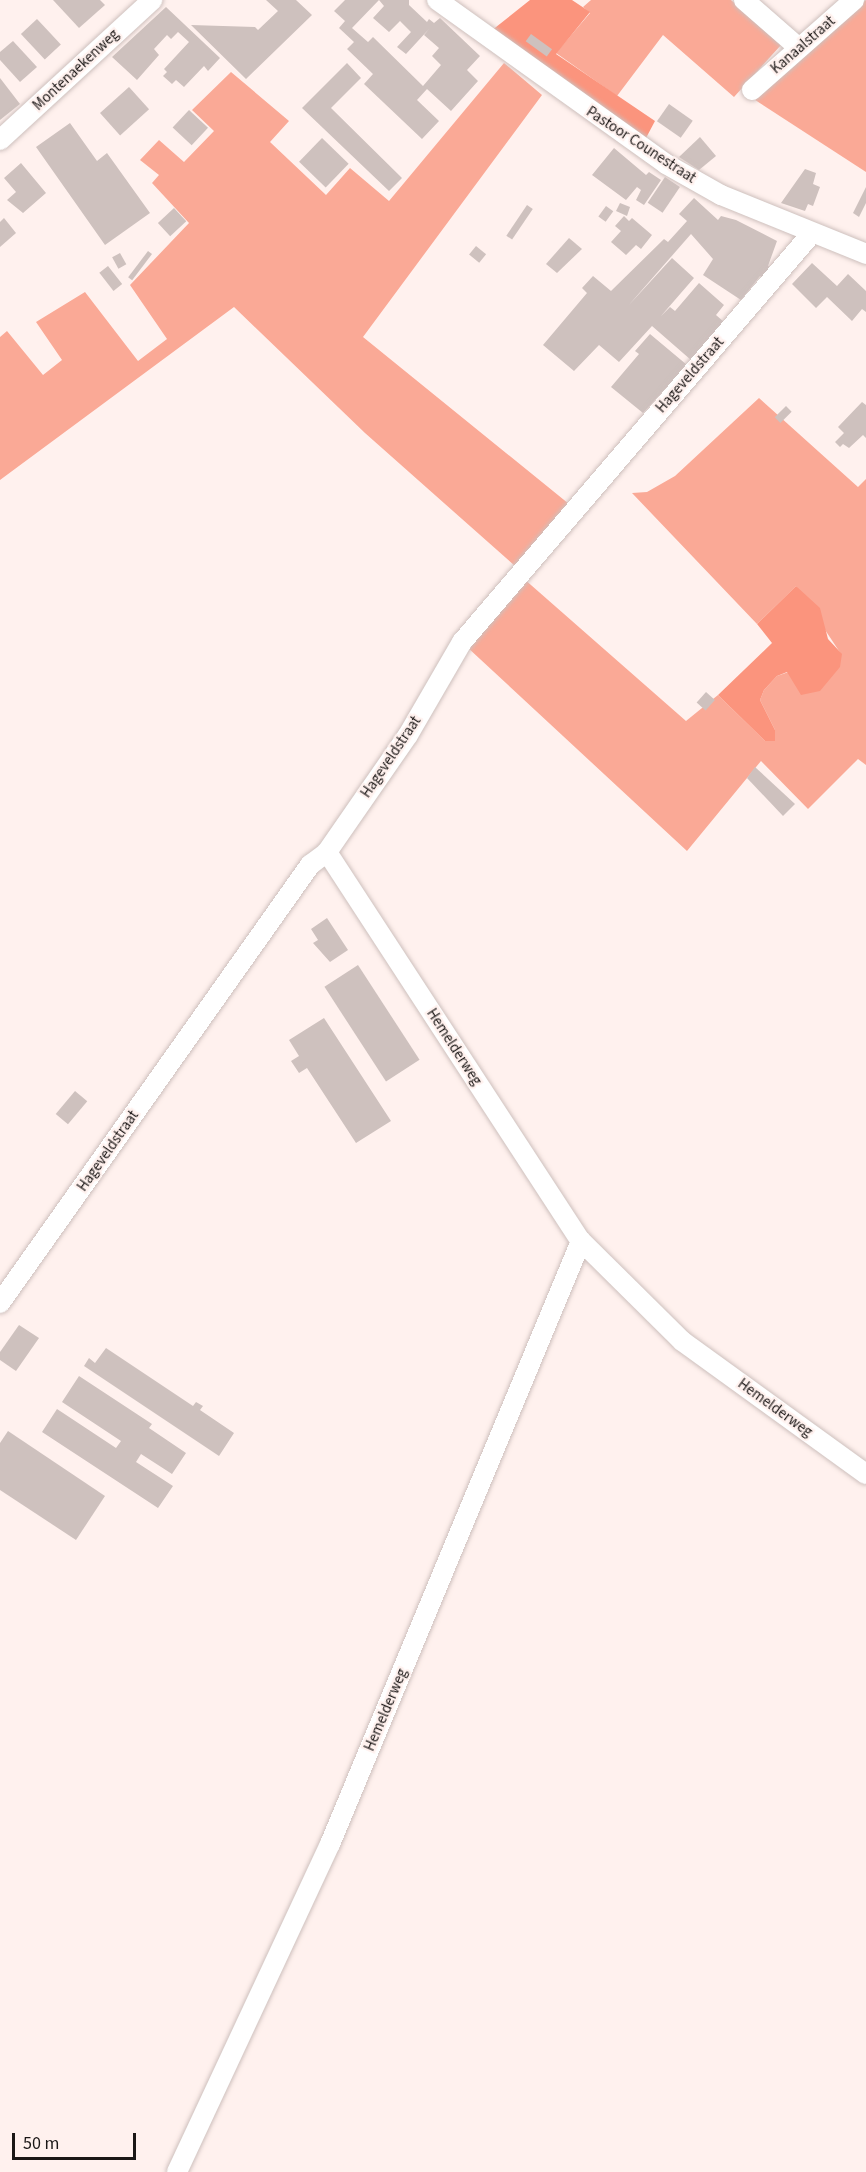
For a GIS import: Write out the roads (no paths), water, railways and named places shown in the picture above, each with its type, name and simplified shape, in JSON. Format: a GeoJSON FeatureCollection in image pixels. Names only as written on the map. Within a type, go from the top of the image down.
{"type":"FeatureCollection","features":[{"type":"Feature","properties":{"kind":"street","name":"Montenaekenweg"},"geometry":{"type":"LineString","coordinates":[[0,140],[152,0]]}},
{"type":"Feature","properties":{"kind":"street","name":"Pastoor Counestraat"},"geometry":{"type":"LineString","coordinates":[[437,0],[666,164],[721,195],[866,254]]}},
{"type":"Feature","properties":{"kind":"street"},"geometry":{"type":"LineString","coordinates":[[744,0],[799,48]]}},
{"type":"Feature","properties":{"kind":"street","name":"Kanaalstraat"},"geometry":{"type":"LineString","coordinates":[[752,90],[854,0]]}},
{"type":"Feature","properties":{"kind":"street","name":"Hageveldstraat"},"geometry":{"type":"LineString","coordinates":[[0,1303],[310,865],[327,852],[408,735],[462,642],[812,233]]}},
{"type":"Feature","properties":{"kind":"street","name":"Hemelderweg"},"geometry":{"type":"LineString","coordinates":[[327,852],[580,1241],[682,1341],[866,1474]]}},
{"type":"Feature","properties":{"kind":"street","name":"Hemelderweg"},"geometry":{"type":"LineString","coordinates":[[177,2172],[330,1844],[580,1241]]}}]}
